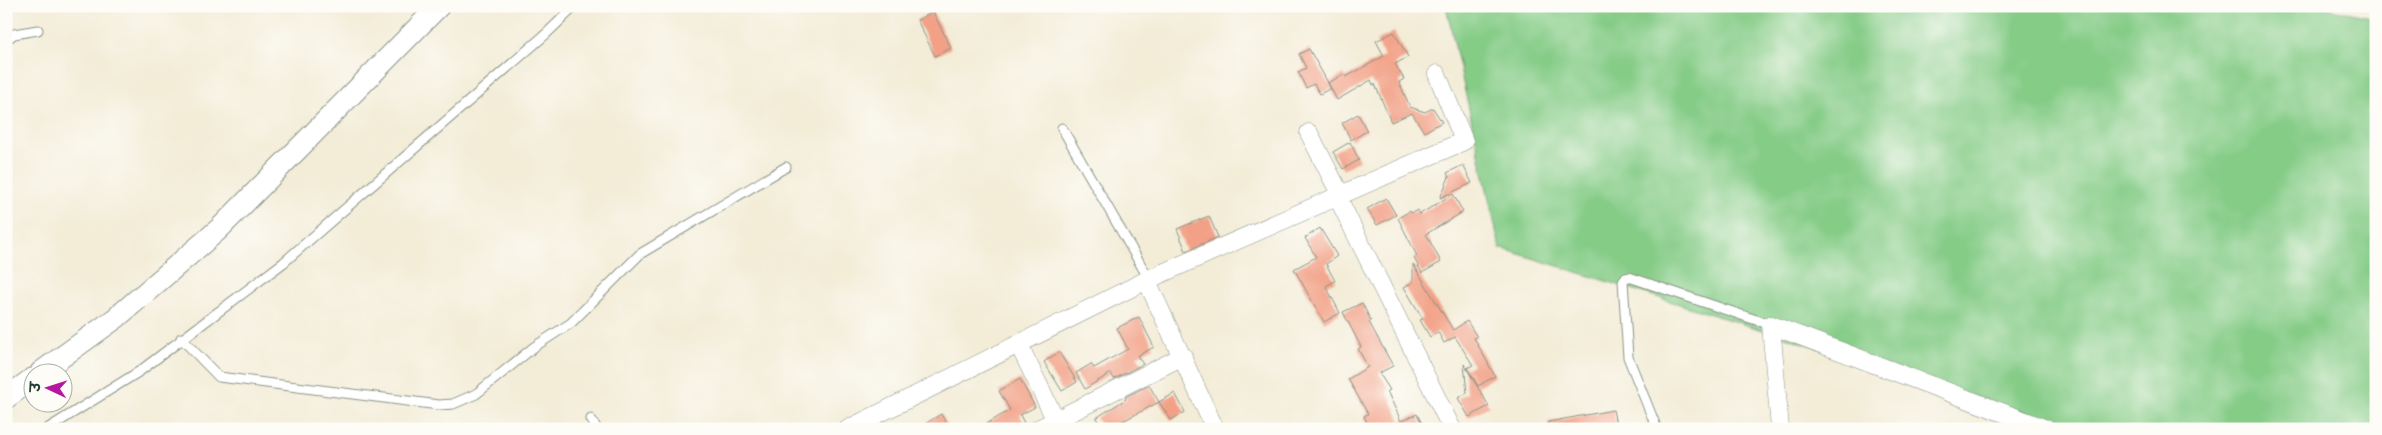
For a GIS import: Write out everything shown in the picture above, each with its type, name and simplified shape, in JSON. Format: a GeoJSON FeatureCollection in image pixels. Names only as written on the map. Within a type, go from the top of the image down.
{"type":"FeatureCollection","features":[{"type":"Feature","properties":{"kind":"street"},"geometry":{"type":"LineString","coordinates":[[55,362],[116,318],[220,229],[439,6]]}},
{"type":"Feature","properties":{"kind":"street"},"geometry":{"type":"LineString","coordinates":[[848,429],[1148,280],[1464,141],[1437,74]]}},
{"type":"Feature","properties":{"kind":"street"},"geometry":{"type":"LineString","coordinates":[[1310,133],[1339,197],[1452,429]]}},
{"type":"Feature","properties":{"kind":"street"},"geometry":{"type":"LineString","coordinates":[[1148,280],[1215,429]]}},
{"type":"Feature","properties":{"kind":"street"},"geometry":{"type":"LineString","coordinates":[[1780,429],[1771,325],[2046,429]]}},
{"type":"Feature","properties":{"kind":"street"},"geometry":{"type":"LineString","coordinates":[[1019,345],[1058,424]]}},
{"type":"Feature","properties":{"kind":"street"},"geometry":{"type":"LineString","coordinates":[[1038,429],[1058,424],[1183,356]]}},
{"type":"Feature","properties":{"kind":"street"},"geometry":{"type":"LineString","coordinates":[[6,398],[22,386]]}},
{"type":"Feature","properties":{"kind":"lane"},"geometry":{"type":"LineString","coordinates":[[47,429],[140,371],[291,256],[546,34],[575,6]]}},
{"type":"Feature","properties":{"kind":"lane"},"geometry":{"type":"LineString","coordinates":[[6,40],[14,34],[38,30]]}},
{"type":"Feature","properties":{"kind":"lane"},"geometry":{"type":"LineString","coordinates":[[1062,128],[1148,280]]}},
{"type":"Feature","properties":{"kind":"lane"},"geometry":{"type":"LineString","coordinates":[[181,338],[219,377],[439,405],[453,404],[476,394],[534,347],[571,323],[648,248],[786,167]]}},
{"type":"Feature","properties":{"kind":"lane"},"geometry":{"type":"LineString","coordinates":[[1656,429],[1628,357],[1623,282],[1625,278],[1628,277],[1771,325]]}},
{"type":"Feature","properties":{"kind":"lane"},"geometry":{"type":"LineString","coordinates":[[591,419],[597,429]]}},
{"type":"Feature","properties":{"kind":"green space"},"geometry":{"type":"Polygon","coordinates":[[[1446,6],[2316,6],[2376,18],[2376,429],[2079,429],[1500,248],[1446,6]]]}},
{"type":"Feature","properties":{"kind":"building"},"geometry":{"type":"Polygon","coordinates":[[[933,12],[951,48],[935,56],[917,20],[933,12]]]}},
{"type":"Feature","properties":{"kind":"building"},"geometry":{"type":"Polygon","coordinates":[[[1394,32],[1408,57],[1395,64],[1404,79],[1399,82],[1410,107],[1425,112],[1433,108],[1442,122],[1424,132],[1412,113],[1391,122],[1375,84],[1373,85],[1371,80],[1337,100],[1328,83],[1344,74],[1346,77],[1384,56],[1376,41],[1394,32]]]}},
{"type":"Feature","properties":{"kind":"building"},"geometry":{"type":"Polygon","coordinates":[[[1309,49],[1331,88],[1320,94],[1314,84],[1306,88],[1298,72],[1306,68],[1299,54],[1309,49]]]}},
{"type":"Feature","properties":{"kind":"building"},"geometry":{"type":"Polygon","coordinates":[[[1358,114],[1367,131],[1351,140],[1342,123],[1358,114]]]}},
{"type":"Feature","properties":{"kind":"building"},"geometry":{"type":"Polygon","coordinates":[[[1350,142],[1359,160],[1343,169],[1333,152],[1350,142]]]}},
{"type":"Feature","properties":{"kind":"building"},"geometry":{"type":"Polygon","coordinates":[[[1463,165],[1472,183],[1440,198],[1449,177],[1447,173],[1463,165]]]}},
{"type":"Feature","properties":{"kind":"building"},"geometry":{"type":"Polygon","coordinates":[[[1453,194],[1463,212],[1426,234],[1441,262],[1422,273],[1414,258],[1417,256],[1398,218],[1410,211],[1411,213],[1418,210],[1420,214],[1453,194]]]}},
{"type":"Feature","properties":{"kind":"building"},"geometry":{"type":"Polygon","coordinates":[[[1386,198],[1396,215],[1377,225],[1367,209],[1386,198]]]}},
{"type":"Feature","properties":{"kind":"building"},"geometry":{"type":"Polygon","coordinates":[[[1209,216],[1218,237],[1186,251],[1177,229],[1209,216]]]}},
{"type":"Feature","properties":{"kind":"building"},"geometry":{"type":"Polygon","coordinates":[[[1320,228],[1337,256],[1326,264],[1335,281],[1326,286],[1340,313],[1324,322],[1294,269],[1316,257],[1305,238],[1320,228]]]}},
{"type":"Feature","properties":{"kind":"building"},"geometry":{"type":"Polygon","coordinates":[[[1413,264],[1453,330],[1467,321],[1477,337],[1474,338],[1495,376],[1478,386],[1467,368],[1473,365],[1455,337],[1444,343],[1438,332],[1430,337],[1420,320],[1423,319],[1404,287],[1413,282],[1413,264]]]}},
{"type":"Feature","properties":{"kind":"building"},"geometry":{"type":"Polygon","coordinates":[[[1362,303],[1371,321],[1369,322],[1393,366],[1379,373],[1390,390],[1387,391],[1401,421],[1417,414],[1425,429],[1370,429],[1364,416],[1368,414],[1348,379],[1368,367],[1358,349],[1361,347],[1343,312],[1362,303]]]}},
{"type":"Feature","properties":{"kind":"building"},"geometry":{"type":"Polygon","coordinates":[[[1139,317],[1154,347],[1137,356],[1143,364],[1114,379],[1111,373],[1085,389],[1076,373],[1091,364],[1094,368],[1128,349],[1117,328],[1139,317]]]}},
{"type":"Feature","properties":{"kind":"building"},"geometry":{"type":"Polygon","coordinates":[[[1059,352],[1077,382],[1062,391],[1044,362],[1059,352]]]}},
{"type":"Feature","properties":{"kind":"building"},"geometry":{"type":"Polygon","coordinates":[[[1464,364],[1489,406],[1469,417],[1458,398],[1467,393],[1464,364]]]}},
{"type":"Feature","properties":{"kind":"building"},"geometry":{"type":"Polygon","coordinates":[[[1020,379],[1035,407],[1020,415],[1027,429],[978,429],[1010,410],[999,391],[1020,379]]]}},
{"type":"Feature","properties":{"kind":"building"},"geometry":{"type":"Polygon","coordinates":[[[1149,385],[1159,402],[1121,422],[1126,429],[1103,429],[1096,418],[1126,399],[1125,397],[1149,385]]]}},
{"type":"Feature","properties":{"kind":"building"},"geometry":{"type":"Polygon","coordinates":[[[1175,393],[1185,412],[1171,420],[1159,402],[1175,393]]]}},
{"type":"Feature","properties":{"kind":"building"},"geometry":{"type":"Polygon","coordinates":[[[1613,410],[1617,429],[1548,429],[1548,422],[1613,410]]]}},
{"type":"Feature","properties":{"kind":"building"},"geometry":{"type":"Polygon","coordinates":[[[941,414],[950,429],[917,429],[941,414]]]}}]}
